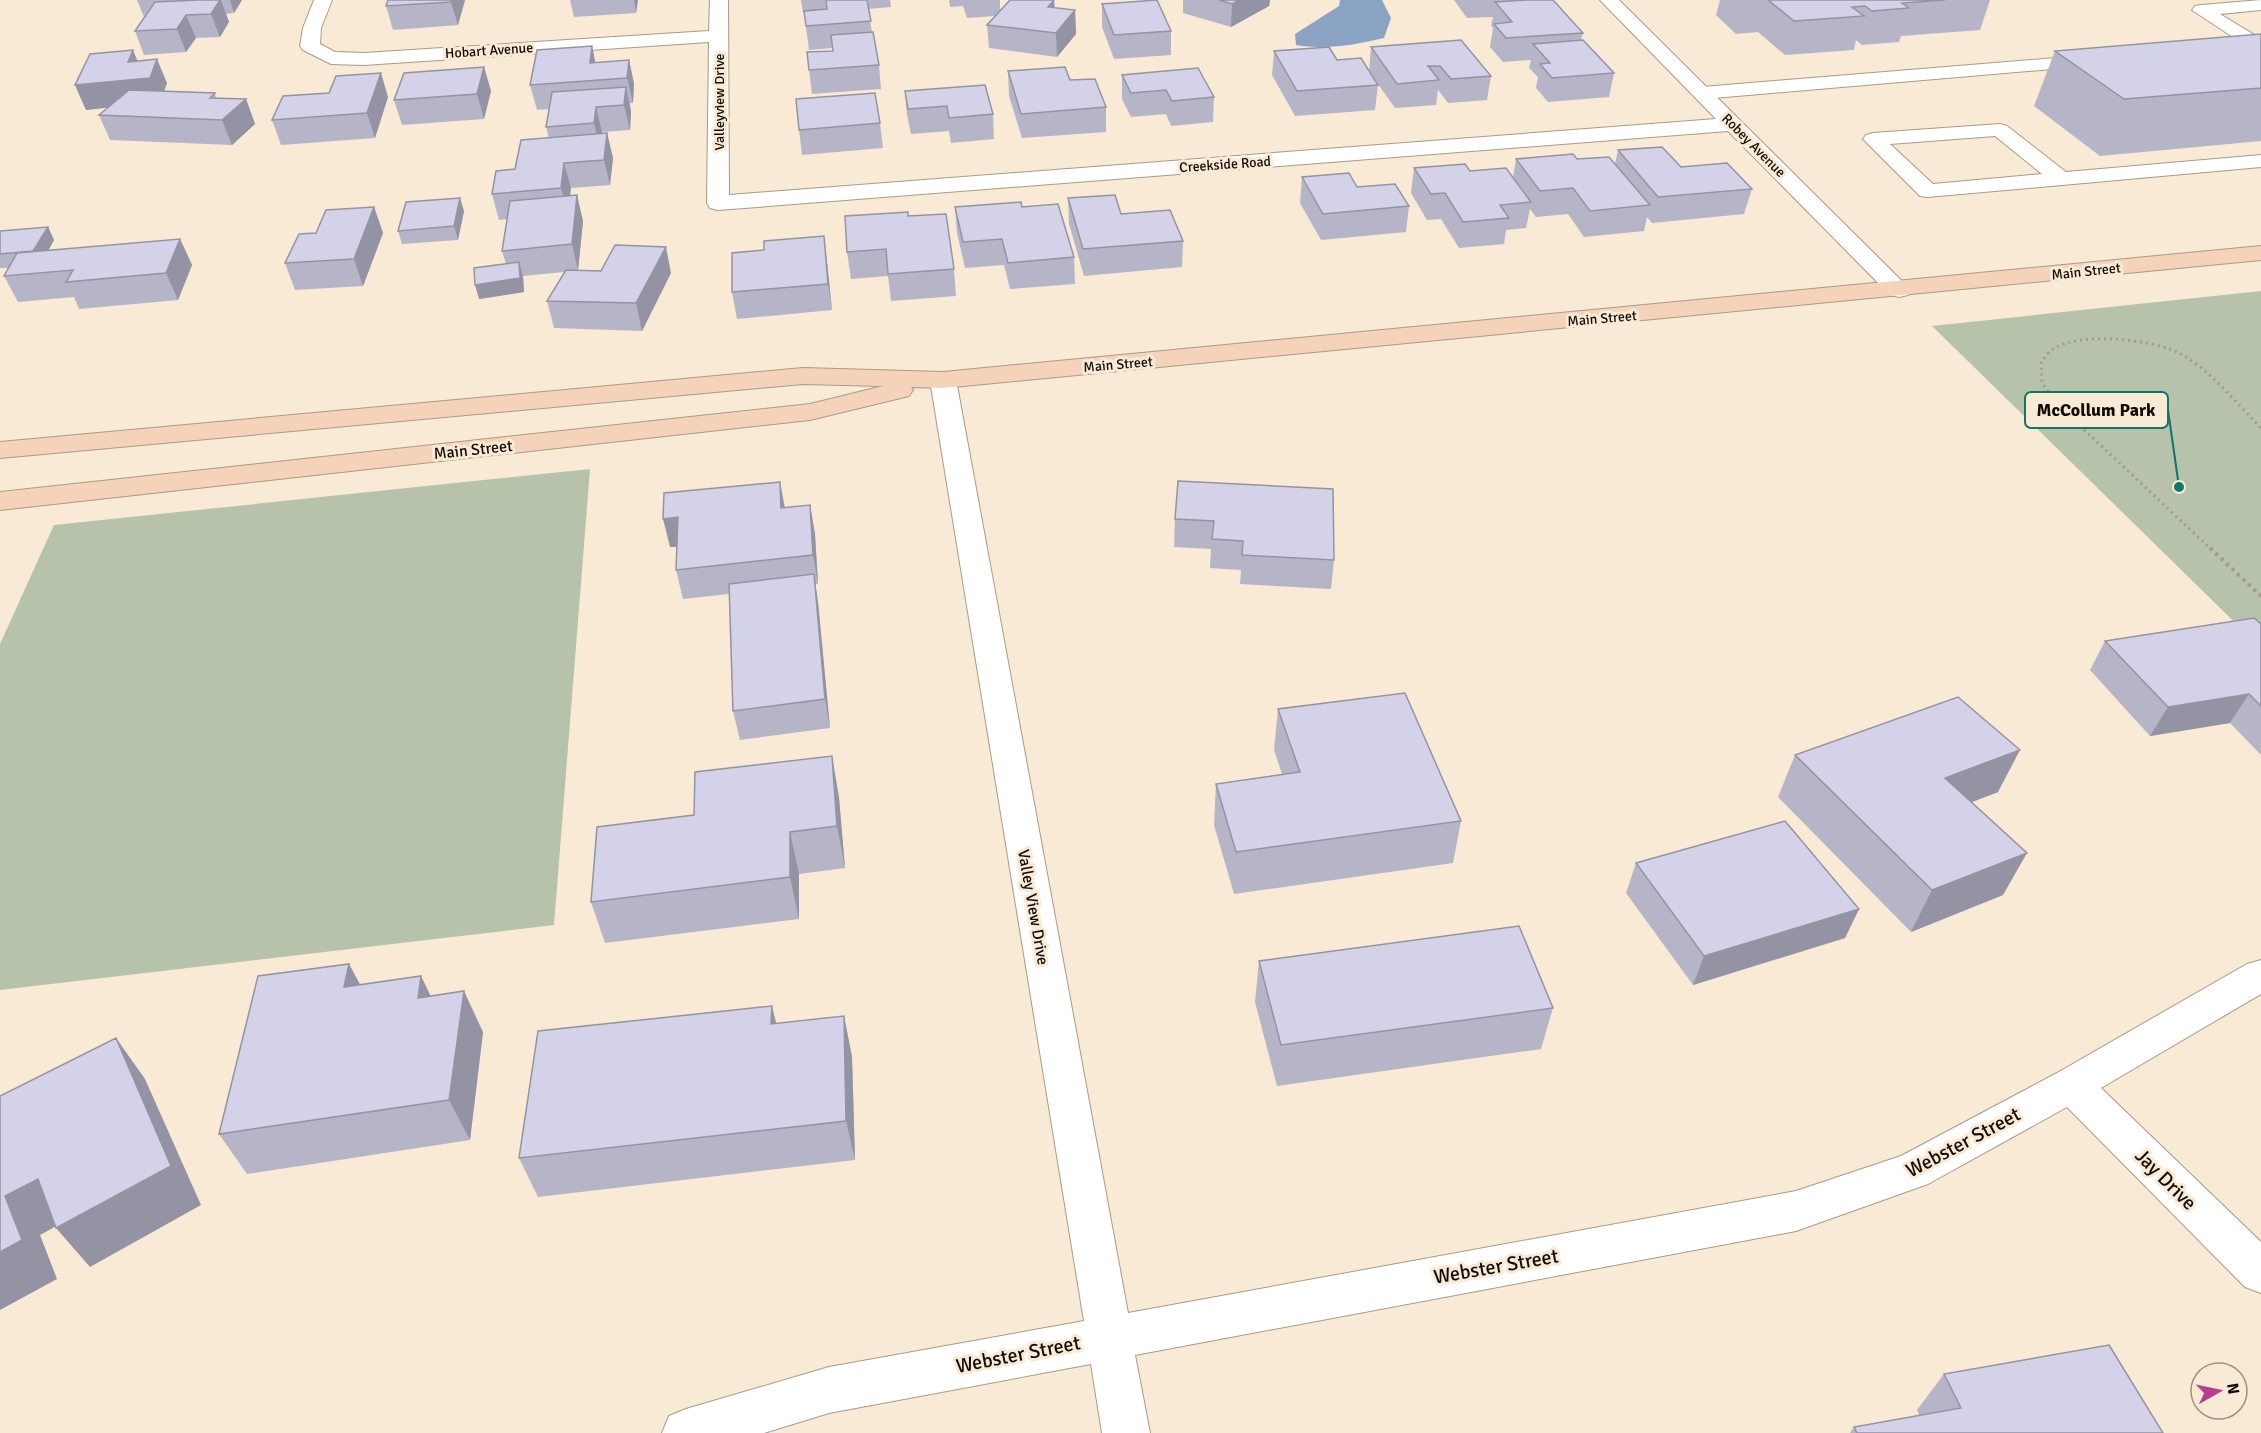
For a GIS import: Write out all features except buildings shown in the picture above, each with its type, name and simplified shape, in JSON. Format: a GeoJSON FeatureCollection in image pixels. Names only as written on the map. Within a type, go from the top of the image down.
{"type":"FeatureCollection","features":[{"type":"Feature","properties":{"kind":"main road","name":"Main Street"},"geometry":{"type":"LineString","coordinates":[[0,450],[803,376],[943,380],[1899,290],[2261,253]]}},
{"type":"Feature","properties":{"kind":"main road","name":"Main Street"},"geometry":{"type":"LineString","coordinates":[[0,501],[810,412],[943,380]]}},
{"type":"Feature","properties":{"kind":"street","name":"Hobart Avenue"},"geometry":{"type":"LineString","coordinates":[[323,0],[312,28],[310,46],[331,58],[364,59],[720,36]]}},
{"type":"Feature","properties":{"kind":"street","name":"Valleyview Drive"},"geometry":{"type":"LineString","coordinates":[[718,203],[719,0]]}},
{"type":"Feature","properties":{"kind":"street","name":"Robey Avenue"},"geometry":{"type":"LineString","coordinates":[[1609,0],[1899,290]]}},
{"type":"Feature","properties":{"kind":"street","name":"Creekside Road"},"geometry":{"type":"LineString","coordinates":[[718,203],[1732,124]]}},
{"type":"Feature","properties":{"kind":"street","name":"Valley View Drive"},"geometry":{"type":"LineString","coordinates":[[943,380],[1126,1433]]}},
{"type":"Feature","properties":{"kind":"street","name":"Webster Street"},"geometry":{"type":"LineString","coordinates":[[686,1433],[829,1390],[1797,1211],[1913,1171],[2071,1085],[2261,975]]}},
{"type":"Feature","properties":{"kind":"street","name":"Jay Drive"},"geometry":{"type":"LineString","coordinates":[[2071,1085],[2261,1272]]}},
{"type":"Feature","properties":{"kind":"lane"},"geometry":{"type":"LineString","coordinates":[[2261,5],[2201,10],[2261,47]]}},
{"type":"Feature","properties":{"kind":"lane"},"geometry":{"type":"LineString","coordinates":[[1702,93],[2094,61]]}},
{"type":"Feature","properties":{"kind":"lane"},"geometry":{"type":"LineString","coordinates":[[2061,179],[2000,130],[1873,139],[1928,191],[2261,161]]}},
{"type":"Feature","properties":{"kind":"lane"},"geometry":{"type":"LineString","coordinates":[[2238,163],[2261,180]]}},
{"type":"Feature","properties":{"kind":"path"},"geometry":{"type":"LineString","coordinates":[[2261,428],[2212,378],[2183,355],[2150,343],[2112,339],[2082,340],[2052,349],[2041,363],[2042,382],[2061,408],[2261,597]]}},
{"type":"Feature","properties":{"kind":"green space"},"geometry":{"type":"Polygon","coordinates":[[[2261,291],[2261,648],[1932,326],[2261,291]]]}},
{"type":"Feature","properties":{"kind":"green space"},"geometry":{"type":"Polygon","coordinates":[[[590,469],[554,925],[0,990],[0,644],[54,525],[590,469]]]}},
{"type":"Feature","properties":{"kind":"water"},"geometry":{"type":"Polygon","coordinates":[[[1340,0],[1382,0],[1391,18],[1384,38],[1340,46],[1296,45],[1295,34],[1339,6],[1340,0]]]}},
{"type":"Feature","properties":{"kind":"place","name":"McCollum Park"},"geometry":{"type":"Point","coordinates":[2179,487]}}]}
